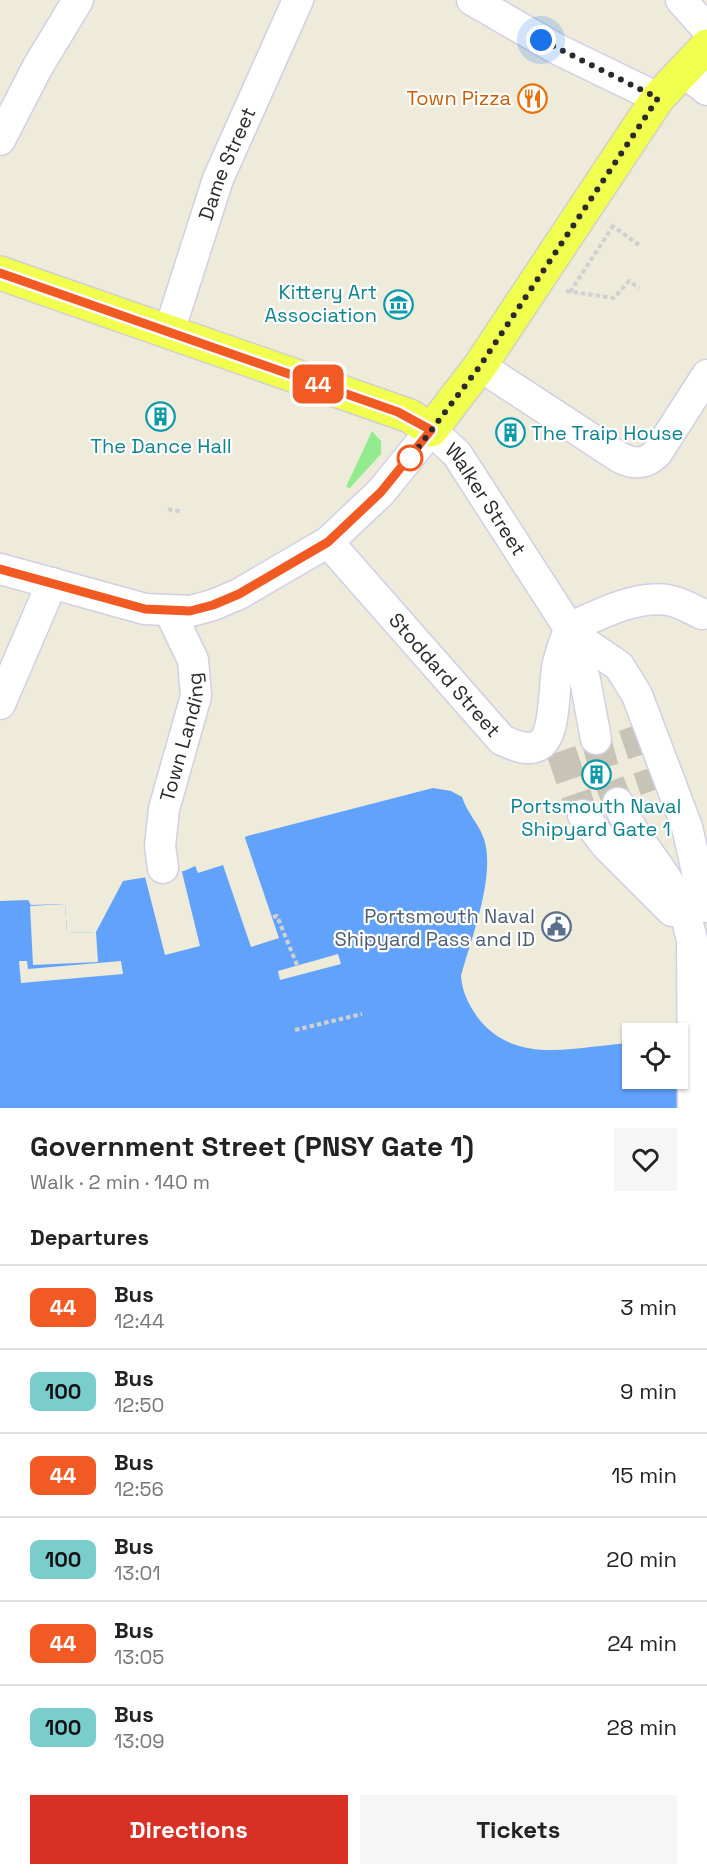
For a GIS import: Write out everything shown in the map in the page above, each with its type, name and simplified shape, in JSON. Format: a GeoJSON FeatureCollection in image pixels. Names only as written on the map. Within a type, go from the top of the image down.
{"type":"FeatureCollection","features":[{"type":"Feature","properties":{"kind":"main road"},"geometry":{"type":"LineString","coordinates":[[431,430],[480,366],[658,98],[695,81],[707,46]]}},
{"type":"Feature","properties":{"kind":"main road","name":"Walker Street"},"geometry":{"type":"LineString","coordinates":[[0,273],[410,416],[431,430]]}},
{"type":"Feature","properties":{"kind":"street"},"geometry":{"type":"LineString","coordinates":[[0,140],[37,68],[78,0]]}},
{"type":"Feature","properties":{"kind":"street","name":"Dame Street"},"geometry":{"type":"LineString","coordinates":[[169,332],[218,179],[298,0]]}},
{"type":"Feature","properties":{"kind":"street"},"geometry":{"type":"LineString","coordinates":[[472,0],[557,49],[658,98]]}},
{"type":"Feature","properties":{"kind":"street"},"geometry":{"type":"LineString","coordinates":[[681,0],[707,29]]}},
{"type":"Feature","properties":{"kind":"street"},"geometry":{"type":"LineString","coordinates":[[480,366],[619,457],[636,464],[647,461],[657,453],[707,375]]}},
{"type":"Feature","properties":{"kind":"street"},"geometry":{"type":"LineString","coordinates":[[0,569],[145,609],[170,612],[190,611],[239,594],[328,542],[381,492],[431,430]]}},
{"type":"Feature","properties":{"kind":"street","name":"Walker Street"},"geometry":{"type":"LineString","coordinates":[[431,430],[457,454],[578,639],[610,671],[633,726]]}},
{"type":"Feature","properties":{"kind":"street","name":"Stoddard Street"},"geometry":{"type":"LineString","coordinates":[[328,542],[502,740],[515,746],[528,748],[541,744],[548,734],[558,663],[578,639]]}},
{"type":"Feature","properties":{"kind":"street"},"geometry":{"type":"LineString","coordinates":[[0,704],[52,583]]}},
{"type":"Feature","properties":{"kind":"street"},"geometry":{"type":"LineString","coordinates":[[693,1108],[692,940],[700,917],[687,826],[637,695],[618,666],[578,639],[612,610],[657,599],[678,602],[702,614]]}},
{"type":"Feature","properties":{"kind":"street","name":"Town Landing"},"geometry":{"type":"LineString","coordinates":[[163,868],[160,846],[164,809],[196,696],[193,660],[170,612]]}},
{"type":"Feature","properties":{"kind":"street","name":"Walker Street"},"geometry":{"type":"LineString","coordinates":[[578,639],[578,745]]}},
{"type":"Feature","properties":{"kind":"street"},"geometry":{"type":"LineString","coordinates":[[655,790],[686,869],[700,917]]}},
{"type":"Feature","properties":{"kind":"street"},"geometry":{"type":"LineString","coordinates":[[600,809],[631,829],[678,898],[700,917]]}},
{"type":"Feature","properties":{"kind":"path"},"geometry":{"type":"LineString","coordinates":[[606,221],[639,245]]}},
{"type":"Feature","properties":{"kind":"path"},"geometry":{"type":"LineString","coordinates":[[570,292],[613,226]]}},
{"type":"Feature","properties":{"kind":"path"},"geometry":{"type":"LineString","coordinates":[[533,286],[614,298],[629,281],[639,288]]}},
{"type":"Feature","properties":{"kind":"path"},"geometry":{"type":"LineString","coordinates":[[168,508],[182,512]]}},
{"type":"Feature","properties":{"kind":"path"},"geometry":{"type":"LineString","coordinates":[[273,917],[277,916],[297,965]]}},
{"type":"Feature","properties":{"kind":"path"},"geometry":{"type":"LineString","coordinates":[[295,1030],[362,1014]]}},
{"type":"Feature","properties":{"kind":"green space"},"geometry":{"type":"Polygon","coordinates":[[[372,431],[381,441],[381,454],[350,488],[346,487],[372,431]]]}},
{"type":"Feature","properties":{"kind":"water"},"geometry":{"type":"Polygon","coordinates":[[[433,788],[451,791],[462,797],[484,839],[487,854],[485,889],[481,908],[461,976],[466,998],[478,1018],[494,1034],[511,1043],[530,1048],[550,1050],[622,1044],[622,1089],[688,1088],[707,1108],[0,1108],[0,901],[28,900],[31,905],[65,904],[67,933],[96,932],[123,881],[184,871],[209,860],[247,836],[433,788]]]}},
{"type":"Feature","properties":{"kind":"pier"},"geometry":{"type":"Polygon","coordinates":[[[244,835],[279,938],[251,947],[223,865],[198,873],[194,863],[244,835]]]}},
{"type":"Feature","properties":{"kind":"pier"},"geometry":{"type":"Polygon","coordinates":[[[181,868],[200,946],[165,955],[144,873],[181,868]]]}},
{"type":"Feature","properties":{"kind":"pier"},"geometry":{"type":"Polygon","coordinates":[[[65,904],[67,933],[96,932],[98,962],[33,965],[30,906],[65,904]]]}},
{"type":"Feature","properties":{"kind":"pier"},"geometry":{"type":"Polygon","coordinates":[[[338,954],[341,964],[280,980],[278,971],[338,954]]]}},
{"type":"Feature","properties":{"kind":"pier"},"geometry":{"type":"Polygon","coordinates":[[[19,961],[27,961],[28,969],[121,961],[123,974],[21,983],[19,961]]]}},
{"type":"Feature","properties":{"kind":"tunnel"},"geometry":{"type":"LineString","coordinates":[[633,726],[655,790]]}},
{"type":"Feature","properties":{"kind":"tunnel"},"geometry":{"type":"LineString","coordinates":[[596,739],[604,769],[618,803]]}},
{"type":"Feature","properties":{"kind":"tunnel"},"geometry":{"type":"LineString","coordinates":[[561,751],[583,815]]}},
{"type":"Feature","properties":{"kind":"bus line","name":"44"},"geometry":{"type":"LineString","coordinates":[[0,273],[410,416],[431,430],[381,492],[328,542],[239,594],[213,605],[190,611],[170,612],[145,609],[0,569]]}},
{"type":"Feature","properties":{"kind":"place","name":"Town Pizza"},"geometry":{"type":"Point","coordinates":[532,98]}},
{"type":"Feature","properties":{"kind":"place","name":"Kittery Art Association"},"geometry":{"type":"Point","coordinates":[398,304]}},
{"type":"Feature","properties":{"kind":"place","name":"The Dance Hall"},"geometry":{"type":"Point","coordinates":[161,416]}},
{"type":"Feature","properties":{"kind":"place","name":"The Traip House"},"geometry":{"type":"Point","coordinates":[510,433]}},
{"type":"Feature","properties":{"kind":"place","name":"Portsmouth Naval Shipyard Gate 1"},"geometry":{"type":"Point","coordinates":[596,775]}},
{"type":"Feature","properties":{"kind":"place","name":"Portsmouth Naval Shipyard Pass and ID"},"geometry":{"type":"Point","coordinates":[556,927]}},
{"type":"Feature","properties":{"kind":"route"},"geometry":{"type":"LineString","coordinates":[[410,458],[408,461],[480,366],[658,98],[541,40]]}}]}
